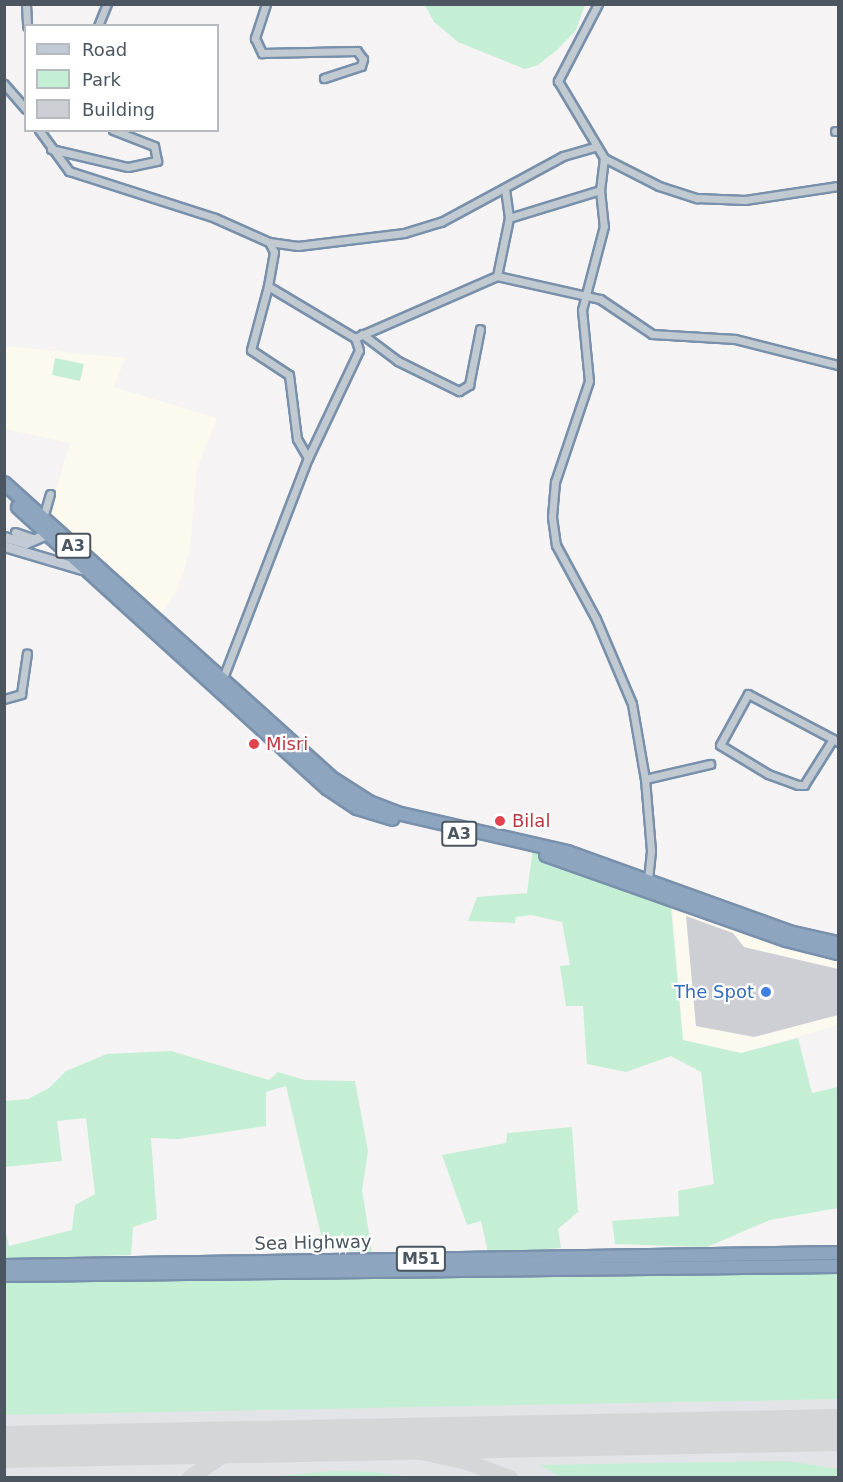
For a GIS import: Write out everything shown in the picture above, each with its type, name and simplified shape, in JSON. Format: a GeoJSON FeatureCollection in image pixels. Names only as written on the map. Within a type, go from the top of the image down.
{"type":"FeatureCollection","features":[{"type":"Feature","properties":{"kind":"highway","name":"A3"},"geometry":{"type":"LineString","coordinates":[[4,483],[223,678],[330,777],[369,802],[397,813],[567,852],[648,879],[789,932],[838,943]]}},
{"type":"Feature","properties":{"kind":"highway","name":"A3"},"geometry":{"type":"LineString","coordinates":[[4,494],[43,537],[86,570],[327,788],[357,807],[560,859],[786,940],[838,953]]}},
{"type":"Feature","properties":{"kind":"highway","name":"Sea Highway"},"geometry":{"type":"LineString","coordinates":[[4,1266],[838,1253]]}},
{"type":"Feature","properties":{"kind":"highway","name":"Sea Highway"},"geometry":{"type":"LineString","coordinates":[[4,1275],[838,1266]]}},
{"type":"Feature","properties":{"kind":"street"},"geometry":{"type":"LineString","coordinates":[[26,4],[27,24]]}},
{"type":"Feature","properties":{"kind":"street"},"geometry":{"type":"LineString","coordinates":[[99,24],[107,4]]}},
{"type":"Feature","properties":{"kind":"street"},"geometry":{"type":"LineString","coordinates":[[266,4],[255,38],[262,53],[357,51],[363,59],[361,66],[324,78]]}},
{"type":"Feature","properties":{"kind":"street"},"geometry":{"type":"LineString","coordinates":[[598,4],[558,81],[595,147],[604,158],[659,186],[697,198],[745,200],[838,186]]}},
{"type":"Feature","properties":{"kind":"street"},"geometry":{"type":"LineString","coordinates":[[4,84],[24,108]]}},
{"type":"Feature","properties":{"kind":"street"},"geometry":{"type":"LineString","coordinates":[[40,132],[69,171],[215,218],[269,242],[282,245],[319,244],[412,231],[456,216],[563,156],[595,147]]}},
{"type":"Feature","properties":{"kind":"street"},"geometry":{"type":"LineString","coordinates":[[51,149],[128,167],[157,161],[154,146],[118,132]]}},
{"type":"Feature","properties":{"kind":"street"},"geometry":{"type":"LineString","coordinates":[[604,158],[600,190],[604,226],[584,294],[582,328],[589,381],[555,482],[553,536],[622,676],[645,779],[651,851],[648,879]]}},
{"type":"Feature","properties":{"kind":"street"},"geometry":{"type":"LineString","coordinates":[[497,276],[508,218],[505,189]]}},
{"type":"Feature","properties":{"kind":"street"},"geometry":{"type":"LineString","coordinates":[[508,218],[600,190]]}},
{"type":"Feature","properties":{"kind":"street"},"geometry":{"type":"LineString","coordinates":[[269,242],[273,255],[268,286],[251,350],[289,375],[296,434],[308,458]]}},
{"type":"Feature","properties":{"kind":"street"},"geometry":{"type":"LineString","coordinates":[[273,255],[282,245]]}},
{"type":"Feature","properties":{"kind":"street"},"geometry":{"type":"LineString","coordinates":[[359,336],[497,276],[584,294],[617,308],[652,334],[735,339],[838,365]]}},
{"type":"Feature","properties":{"kind":"street"},"geometry":{"type":"LineString","coordinates":[[268,286],[359,336],[398,361],[459,390],[469,385],[480,329]]}},
{"type":"Feature","properties":{"kind":"street"},"geometry":{"type":"LineString","coordinates":[[223,678],[308,458],[357,356],[359,336]]}},
{"type":"Feature","properties":{"kind":"street"},"geometry":{"type":"LineString","coordinates":[[43,518],[50,494]]}},
{"type":"Feature","properties":{"kind":"street"},"geometry":{"type":"LineString","coordinates":[[15,532],[43,537]]}},
{"type":"Feature","properties":{"kind":"street"},"geometry":{"type":"LineString","coordinates":[[4,537],[26,543],[43,537]]}},
{"type":"Feature","properties":{"kind":"street"},"geometry":{"type":"LineString","coordinates":[[4,546],[86,570]]}},
{"type":"Feature","properties":{"kind":"street"},"geometry":{"type":"LineString","coordinates":[[4,699],[21,694],[27,653]]}},
{"type":"Feature","properties":{"kind":"street"},"geometry":{"type":"LineString","coordinates":[[748,694],[836,740],[804,784],[798,785],[768,774],[720,745],[748,694]]}},
{"type":"Feature","properties":{"kind":"street"},"geometry":{"type":"LineString","coordinates":[[645,779],[710,764]]}},
{"type":"Feature","properties":{"kind":"shaded area"},"geometry":{"type":"Polygon","coordinates":[[[5,346],[125,358],[114,387],[217,418],[197,468],[190,551],[177,590],[160,616],[49,515],[70,443],[5,429],[5,346]]]}},
{"type":"Feature","properties":{"kind":"shaded area"},"geometry":{"type":"Polygon","coordinates":[[[671,887],[772,917],[838,954],[838,1025],[741,1053],[683,1041],[671,887]]]}},
{"type":"Feature","properties":{"kind":"shaded area"},"geometry":{"type":"Polygon","coordinates":[[[838,1269],[838,1477],[5,1477],[4,1281],[838,1269]]]}},
{"type":"Feature","properties":{"kind":"green space"},"geometry":{"type":"Polygon","coordinates":[[[425,5],[585,5],[576,30],[557,50],[538,65],[525,69],[458,42],[434,22],[425,5]]]}},
{"type":"Feature","properties":{"kind":"green space"},"geometry":{"type":"Polygon","coordinates":[[[55,358],[84,364],[80,381],[52,375],[55,358]]]}},
{"type":"Feature","properties":{"kind":"green space"},"geometry":{"type":"Polygon","coordinates":[[[534,840],[670,896],[683,1040],[741,1053],[798,1038],[812,1093],[838,1087],[838,1208],[770,1220],[707,1247],[615,1244],[612,1221],[679,1216],[678,1191],[714,1184],[701,1072],[671,1056],[626,1072],[587,1064],[583,1006],[566,1006],[560,966],[570,965],[562,922],[531,915],[516,917],[515,923],[468,921],[477,897],[527,893],[534,840]]]}},
{"type":"Feature","properties":{"kind":"green space"},"geometry":{"type":"Polygon","coordinates":[[[171,1051],[269,1080],[278,1072],[305,1080],[355,1081],[368,1151],[362,1190],[372,1252],[324,1248],[286,1086],[266,1092],[266,1126],[179,1139],[151,1138],[157,1219],[133,1227],[131,1255],[5,1259],[5,1229],[9,1246],[72,1230],[75,1205],[95,1194],[86,1118],[57,1121],[62,1161],[5,1167],[5,1101],[28,1099],[49,1088],[66,1071],[107,1054],[171,1051]]]}},
{"type":"Feature","properties":{"kind":"green space"},"geometry":{"type":"Polygon","coordinates":[[[572,1127],[578,1212],[558,1229],[561,1248],[488,1253],[481,1221],[467,1225],[442,1155],[506,1143],[507,1133],[572,1127]]]}},
{"type":"Feature","properties":{"kind":"green space"},"geometry":{"type":"Polygon","coordinates":[[[838,1260],[838,1399],[5,1415],[4,1276],[838,1260]]]}},
{"type":"Feature","properties":{"kind":"green space"},"geometry":{"type":"Polygon","coordinates":[[[787,1461],[838,1469],[838,1477],[562,1478],[540,1465],[787,1461]]]}},
{"type":"Feature","properties":{"kind":"green space"},"geometry":{"type":"Polygon","coordinates":[[[331,1471],[372,1472],[413,1477],[270,1477],[331,1471]]]}},
{"type":"Feature","properties":{"kind":"building","name":"The Spot"},"geometry":{"type":"Polygon","coordinates":[[[686,916],[733,933],[744,947],[838,969],[838,1015],[754,1037],[696,1026],[686,916]]]}},
{"type":"Feature","properties":{"kind":"taxiway"},"geometry":{"type":"LineString","coordinates":[[750,1432],[838,1440]]}},
{"type":"Feature","properties":{"kind":"taxiway"},"geometry":{"type":"LineString","coordinates":[[304,1441],[392,1446],[464,1461],[510,1478]]}},
{"type":"Feature","properties":{"kind":"taxiway"},"geometry":{"type":"LineString","coordinates":[[190,1478],[242,1442]]}},
{"type":"Feature","properties":{"kind":"taxiway"},"geometry":{"type":"LineString","coordinates":[[4,1450],[24,1446]]}},
{"type":"Feature","properties":{"kind":"runway"},"geometry":{"type":"LineString","coordinates":[[4,1447],[838,1430]]}},
{"type":"Feature","properties":{"kind":"place","name":"Misri"},"geometry":{"type":"Point","coordinates":[254,744]}},
{"type":"Feature","properties":{"kind":"place","name":"Bilal"},"geometry":{"type":"Point","coordinates":[500,821]}},
{"type":"Feature","properties":{"kind":"place","name":"The Spot"},"geometry":{"type":"Point","coordinates":[766,992]}}]}
